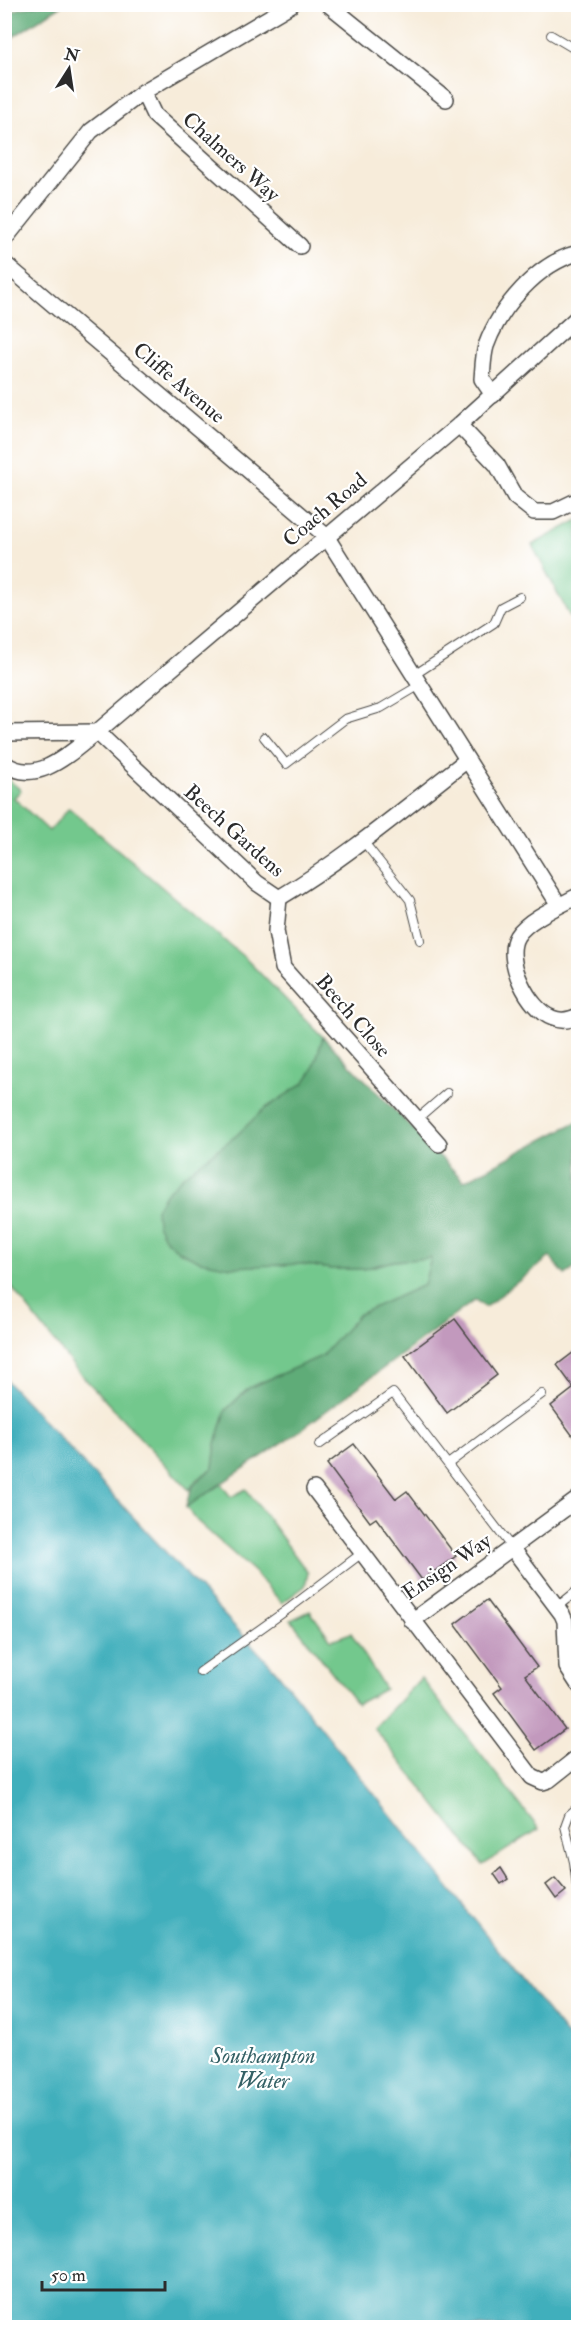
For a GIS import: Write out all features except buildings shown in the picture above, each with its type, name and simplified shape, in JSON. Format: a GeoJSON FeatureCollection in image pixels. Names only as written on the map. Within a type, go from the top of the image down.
{"type":"FeatureCollection","features":[{"type":"Feature","properties":{"kind":"street"},"geometry":{"type":"LineString","coordinates":[[4,240],[91,130],[143,92],[292,4]]}},
{"type":"Feature","properties":{"kind":"street"},"geometry":{"type":"LineString","coordinates":[[328,4],[446,99]]}},
{"type":"Feature","properties":{"kind":"street","name":"Chalmers Way"},"geometry":{"type":"LineString","coordinates":[[143,92],[154,116],[300,246]]}},
{"type":"Feature","properties":{"kind":"street"},"geometry":{"type":"LineString","coordinates":[[493,395],[482,379],[486,348],[495,326],[521,290],[544,268],[569,255],[579,253]]}},
{"type":"Feature","properties":{"kind":"street","name":"Cliffe Avenue"},"geometry":{"type":"LineString","coordinates":[[4,263],[327,536]]}},
{"type":"Feature","properties":{"kind":"street","name":"Coach Road"},"geometry":{"type":"LineString","coordinates":[[8,766],[33,772],[53,765],[97,732],[459,425],[579,317]]}},
{"type":"Feature","properties":{"kind":"street"},"geometry":{"type":"LineString","coordinates":[[459,425],[497,465],[515,497],[534,512],[552,512],[579,500]]}},
{"type":"Feature","properties":{"kind":"street"},"geometry":{"type":"LineString","coordinates":[[327,536],[559,905]]}},
{"type":"Feature","properties":{"kind":"street"},"geometry":{"type":"LineString","coordinates":[[4,733],[97,732]]}},
{"type":"Feature","properties":{"kind":"street","name":"Beech Gardens"},"geometry":{"type":"LineString","coordinates":[[97,732],[257,883],[279,898],[303,884],[363,841],[468,760]]}},
{"type":"Feature","properties":{"kind":"street"},"geometry":{"type":"LineString","coordinates":[[579,896],[559,905],[522,930],[513,945],[514,968],[524,987],[544,1014],[564,1021],[579,1016]]}},
{"type":"Feature","properties":{"kind":"street","name":"Beech Close"},"geometry":{"type":"LineString","coordinates":[[279,898],[276,932],[283,968],[439,1144]]}},
{"type":"Feature","properties":{"kind":"street","name":"Ensign Way"},"geometry":{"type":"LineString","coordinates":[[314,1489],[412,1621],[579,1499]]}},
{"type":"Feature","properties":{"kind":"street"},"geometry":{"type":"LineString","coordinates":[[513,1549],[565,1621],[567,1667],[579,1684]]}},
{"type":"Feature","properties":{"kind":"street"},"geometry":{"type":"LineString","coordinates":[[412,1621],[536,1780],[543,1782],[549,1780],[579,1757]]}},
{"type":"Feature","properties":{"kind":"lane"},"geometry":{"type":"LineString","coordinates":[[551,35],[579,51]]}},
{"type":"Feature","properties":{"kind":"lane"},"geometry":{"type":"LineString","coordinates":[[264,737],[286,764],[345,719],[381,708],[494,623],[501,607],[520,597]]}},
{"type":"Feature","properties":{"kind":"lane"},"geometry":{"type":"LineString","coordinates":[[363,841],[410,900],[420,940]]}},
{"type":"Feature","properties":{"kind":"lane"},"geometry":{"type":"LineString","coordinates":[[417,1119],[447,1093]]}},
{"type":"Feature","properties":{"kind":"lane"},"geometry":{"type":"LineString","coordinates":[[320,1445],[393,1393],[513,1549]]}},
{"type":"Feature","properties":{"kind":"lane"},"geometry":{"type":"LineString","coordinates":[[448,1464],[542,1394]]}},
{"type":"Feature","properties":{"kind":"lane"},"geometry":{"type":"LineString","coordinates":[[200,1672],[362,1553]]}},
{"type":"Feature","properties":{"kind":"lane"},"geometry":{"type":"LineString","coordinates":[[557,1607],[579,1590]]}},
{"type":"Feature","properties":{"kind":"lane"},"geometry":{"type":"LineString","coordinates":[[579,1807],[569,1815],[565,1826],[579,1896]]}},
{"type":"Feature","properties":{"kind":"green space"},"geometry":{"type":"Polygon","coordinates":[[[47,4],[62,5],[5,42],[5,14],[21,8],[47,4]]]}},
{"type":"Feature","properties":{"kind":"green space"},"geometry":{"type":"Polygon","coordinates":[[[578,520],[578,632],[532,545],[578,520]]]}},
{"type":"Feature","properties":{"kind":"green space"},"geometry":{"type":"Polygon","coordinates":[[[4,776],[21,790],[14,798],[49,831],[69,808],[245,958],[323,1037],[313,1070],[304,1083],[263,1110],[237,1135],[186,1174],[165,1194],[269,1265],[302,1264],[331,1269],[363,1269],[393,1261],[431,1258],[424,1285],[359,1314],[322,1356],[249,1388],[226,1410],[216,1444],[213,1468],[197,1479],[189,1490],[75,1368],[5,1279],[4,776]]]}},
{"type":"Feature","properties":{"kind":"green space"},"geometry":{"type":"Polygon","coordinates":[[[323,1037],[464,1181],[578,1121],[578,1266],[565,1275],[550,1257],[485,1307],[475,1300],[294,1435],[186,1507],[195,1484],[213,1468],[216,1444],[226,1410],[249,1388],[322,1356],[359,1314],[424,1285],[431,1258],[393,1261],[363,1269],[331,1269],[302,1264],[231,1267],[200,1261],[179,1251],[164,1238],[157,1224],[156,1209],[165,1194],[185,1174],[237,1135],[263,1110],[304,1083],[313,1070],[323,1037]]]}},
{"type":"Feature","properties":{"kind":"green space"},"geometry":{"type":"Polygon","coordinates":[[[221,1484],[231,1497],[246,1489],[308,1573],[305,1586],[282,1603],[254,1572],[197,1521],[186,1507],[221,1484]]]}},
{"type":"Feature","properties":{"kind":"green space"},"geometry":{"type":"Polygon","coordinates":[[[310,1611],[331,1640],[351,1633],[385,1689],[357,1704],[291,1620],[310,1611]]]}},
{"type":"Feature","properties":{"kind":"green space"},"geometry":{"type":"Polygon","coordinates":[[[421,1678],[539,1829],[483,1865],[374,1728],[421,1678]]]}},
{"type":"Feature","properties":{"kind":"water","name":"Southampton Water"},"geometry":{"type":"Polygon","coordinates":[[[4,1378],[277,1672],[578,2050],[578,2327],[5,2327],[4,1378]]]}}]}
